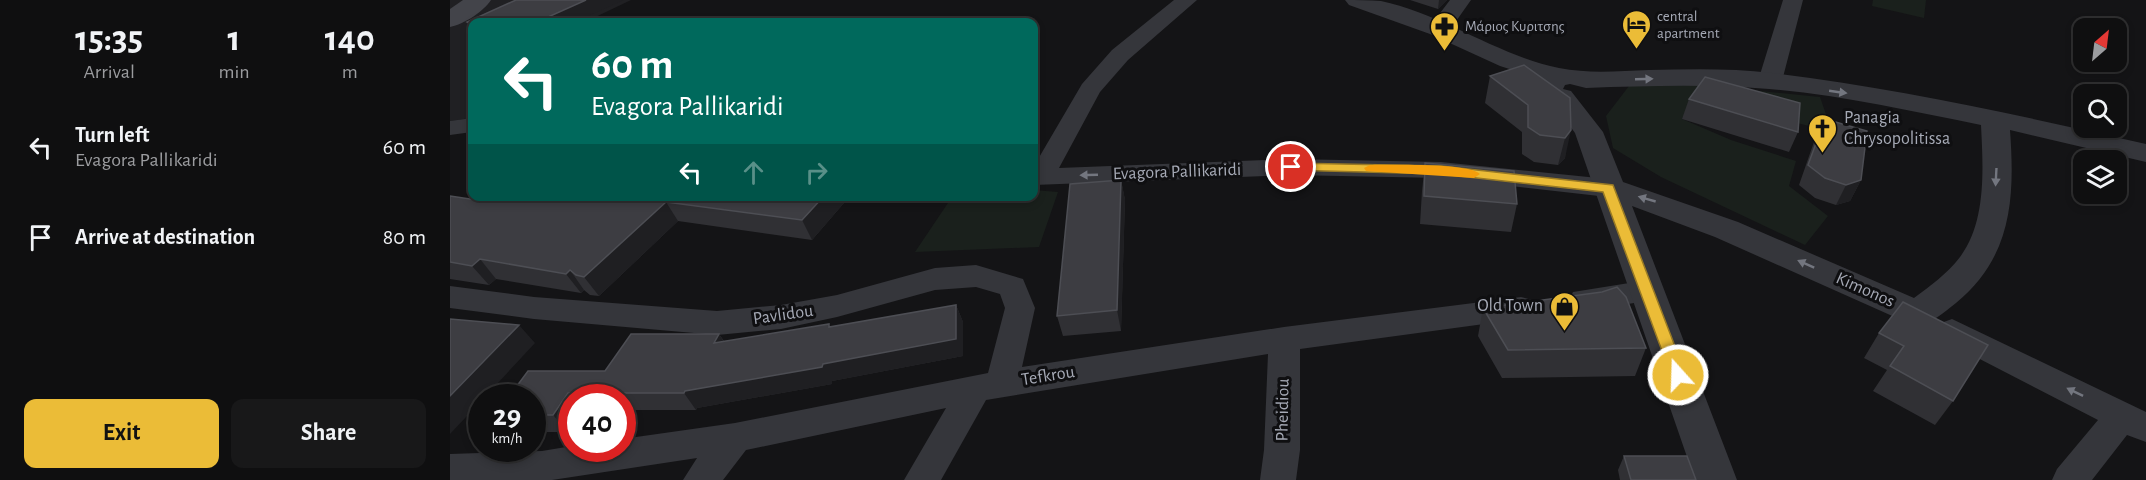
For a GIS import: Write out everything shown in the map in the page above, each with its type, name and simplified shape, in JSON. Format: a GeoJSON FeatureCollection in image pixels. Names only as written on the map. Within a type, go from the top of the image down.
{"type":"FeatureCollection","features":[{"type":"Feature","properties":{"kind":"main road"},"geometry":{"type":"LineString","coordinates":[[451,18],[479,0]]}},
{"type":"Feature","properties":{"kind":"street"},"geometry":{"type":"LineString","coordinates":[[1038,175],[1090,89],[1120,55],[1187,0]]}},
{"type":"Feature","properties":{"kind":"street"},"geometry":{"type":"LineString","coordinates":[[1357,0],[1439,29],[1570,88],[1686,77],[1770,81],[1896,100],[1995,119],[2146,153]]}},
{"type":"Feature","properties":{"kind":"street"},"geometry":{"type":"LineString","coordinates":[[1439,29],[1461,0]]}},
{"type":"Feature","properties":{"kind":"street"},"geometry":{"type":"LineString","coordinates":[[1770,81],[1793,0]]}},
{"type":"Feature","properties":{"kind":"street"},"geometry":{"type":"LineString","coordinates":[[1570,88],[1589,132],[1716,480]]}},
{"type":"Feature","properties":{"kind":"street"},"geometry":{"type":"LineString","coordinates":[[1917,314],[1948,290],[1972,266],[1984,245],[1994,218],[1997,159],[1995,119]]}},
{"type":"Feature","properties":{"kind":"street"},"geometry":{"type":"LineString","coordinates":[[450,128],[468,126]]}},
{"type":"Feature","properties":{"kind":"street","name":"Evagora Pallikaridi"},"geometry":{"type":"LineString","coordinates":[[1038,177],[1291,167],[1441,170],[1608,188]]}},
{"type":"Feature","properties":{"kind":"street","name":"Kimonos"},"geometry":{"type":"LineString","coordinates":[[1608,188],[1695,216],[1917,314],[2134,422]]}},
{"type":"Feature","properties":{"kind":"street","name":"Pavlidou"},"geometry":{"type":"LineString","coordinates":[[450,297],[534,308],[717,323],[781,317],[837,306],[936,279],[976,276],[1012,287],[1020,308],[989,386]]}},
{"type":"Feature","properties":{"kind":"street","name":"Tefkrou"},"geometry":{"type":"LineString","coordinates":[[450,470],[542,466],[735,438],[989,386],[1284,339],[1648,291]]}},
{"type":"Feature","properties":{"kind":"street","name":"Pheidiou"},"geometry":{"type":"LineString","coordinates":[[1278,480],[1282,450],[1284,339]]}},
{"type":"Feature","properties":{"kind":"street"},"geometry":{"type":"LineString","coordinates":[[922,480],[989,386]]}},
{"type":"Feature","properties":{"kind":"street"},"geometry":{"type":"LineString","coordinates":[[2070,480],[2134,422]]}},
{"type":"Feature","properties":{"kind":"street"},"geometry":{"type":"LineString","coordinates":[[701,480],[735,438]]}},
{"type":"Feature","properties":{"kind":"shaded area"},"geometry":{"type":"Polygon","coordinates":[[[450,0],[631,0],[593,18],[468,18],[468,119],[450,121],[450,0]]]}},
{"type":"Feature","properties":{"kind":"shaded area"},"geometry":{"type":"Polygon","coordinates":[[[1873,0],[1926,0],[1924,18],[1872,6],[1873,0]]]}},
{"type":"Feature","properties":{"kind":"shaded area"},"geometry":{"type":"Polygon","coordinates":[[[1701,85],[1820,97],[1832,132],[1698,97],[1682,119],[1731,140],[1796,161],[1789,186],[1828,216],[1805,245],[1661,177],[1613,148],[1606,116],[1629,86],[1701,85]]]}},
{"type":"Feature","properties":{"kind":"shaded area"},"geometry":{"type":"Polygon","coordinates":[[[1038,190],[1058,192],[1039,247],[915,252],[949,201],[1038,201],[1038,190]]]}},
{"type":"Feature","properties":{"kind":"building"},"geometry":{"type":"Polygon","coordinates":[[[516,0],[586,0],[546,18],[476,18],[516,0]]]}},
{"type":"Feature","properties":{"kind":"building"},"geometry":{"type":"Polygon","coordinates":[[[1524,65],[1570,98],[1571,130],[1565,138],[1540,135],[1528,127],[1528,105],[1490,76],[1524,65]]]}},
{"type":"Feature","properties":{"kind":"building"},"geometry":{"type":"Polygon","coordinates":[[[1705,77],[1800,103],[1798,132],[1689,99],[1705,77]]]}},
{"type":"Feature","properties":{"kind":"building"},"geometry":{"type":"Polygon","coordinates":[[[1825,119],[1867,131],[1861,180],[1846,185],[1825,178],[1808,165],[1825,119]]]}},
{"type":"Feature","properties":{"kind":"building"},"geometry":{"type":"Polygon","coordinates":[[[1425,163],[1514,171],[1517,204],[1424,196],[1425,163]]]}},
{"type":"Feature","properties":{"kind":"building"},"geometry":{"type":"Polygon","coordinates":[[[1121,180],[1117,310],[1057,316],[1070,184],[1121,180]]]}},
{"type":"Feature","properties":{"kind":"building"},"geometry":{"type":"Polygon","coordinates":[[[450,196],[468,199],[468,201],[490,202],[819,201],[802,220],[666,202],[584,277],[570,270],[566,274],[480,259],[472,266],[450,262],[450,196]]]}},
{"type":"Feature","properties":{"kind":"building"},"geometry":{"type":"Polygon","coordinates":[[[1617,287],[1626,297],[1646,348],[1508,350],[1483,308],[1602,292],[1617,287]]]}},
{"type":"Feature","properties":{"kind":"building"},"geometry":{"type":"Polygon","coordinates":[[[1903,302],[1988,345],[1953,401],[1890,366],[1904,346],[1879,333],[1903,302]]]}},
{"type":"Feature","properties":{"kind":"building"},"geometry":{"type":"Polygon","coordinates":[[[956,305],[956,339],[684,393],[636,393],[636,384],[558,384],[558,408],[553,415],[546,415],[546,384],[518,384],[528,371],[605,371],[631,334],[719,334],[714,343],[829,324],[829,327],[956,305]]]}},
{"type":"Feature","properties":{"kind":"building"},"geometry":{"type":"Polygon","coordinates":[[[450,319],[519,325],[450,396],[450,319]]]}},
{"type":"Feature","properties":{"kind":"building"},"geometry":{"type":"Polygon","coordinates":[[[1624,456],[1687,456],[1696,480],[1631,480],[1624,456]]]}},
{"type":"Feature","properties":{"kind":"slow traffic"},"geometry":{"type":"LineString","coordinates":[[1370,168],[1441,170],[1474,174]]}},
{"type":"Feature","properties":{"kind":"place","name":"central apartment"},"geometry":{"type":"Point","coordinates":[1636,50]}},
{"type":"Feature","properties":{"kind":"place","name":"Μάριος Κυριτσης"},"geometry":{"type":"Point","coordinates":[1444,52]}},
{"type":"Feature","properties":{"kind":"place","name":"Panagia Chrysopolitissa"},"geometry":{"type":"Point","coordinates":[1823,154]}},
{"type":"Feature","properties":{"kind":"place","name":"Old Town"},"geometry":{"type":"Point","coordinates":[1564,332]}},
{"type":"Feature","properties":{"kind":"route"},"geometry":{"type":"LineString","coordinates":[[1291,167],[1441,170],[1608,188],[1678,375]]}}]}
